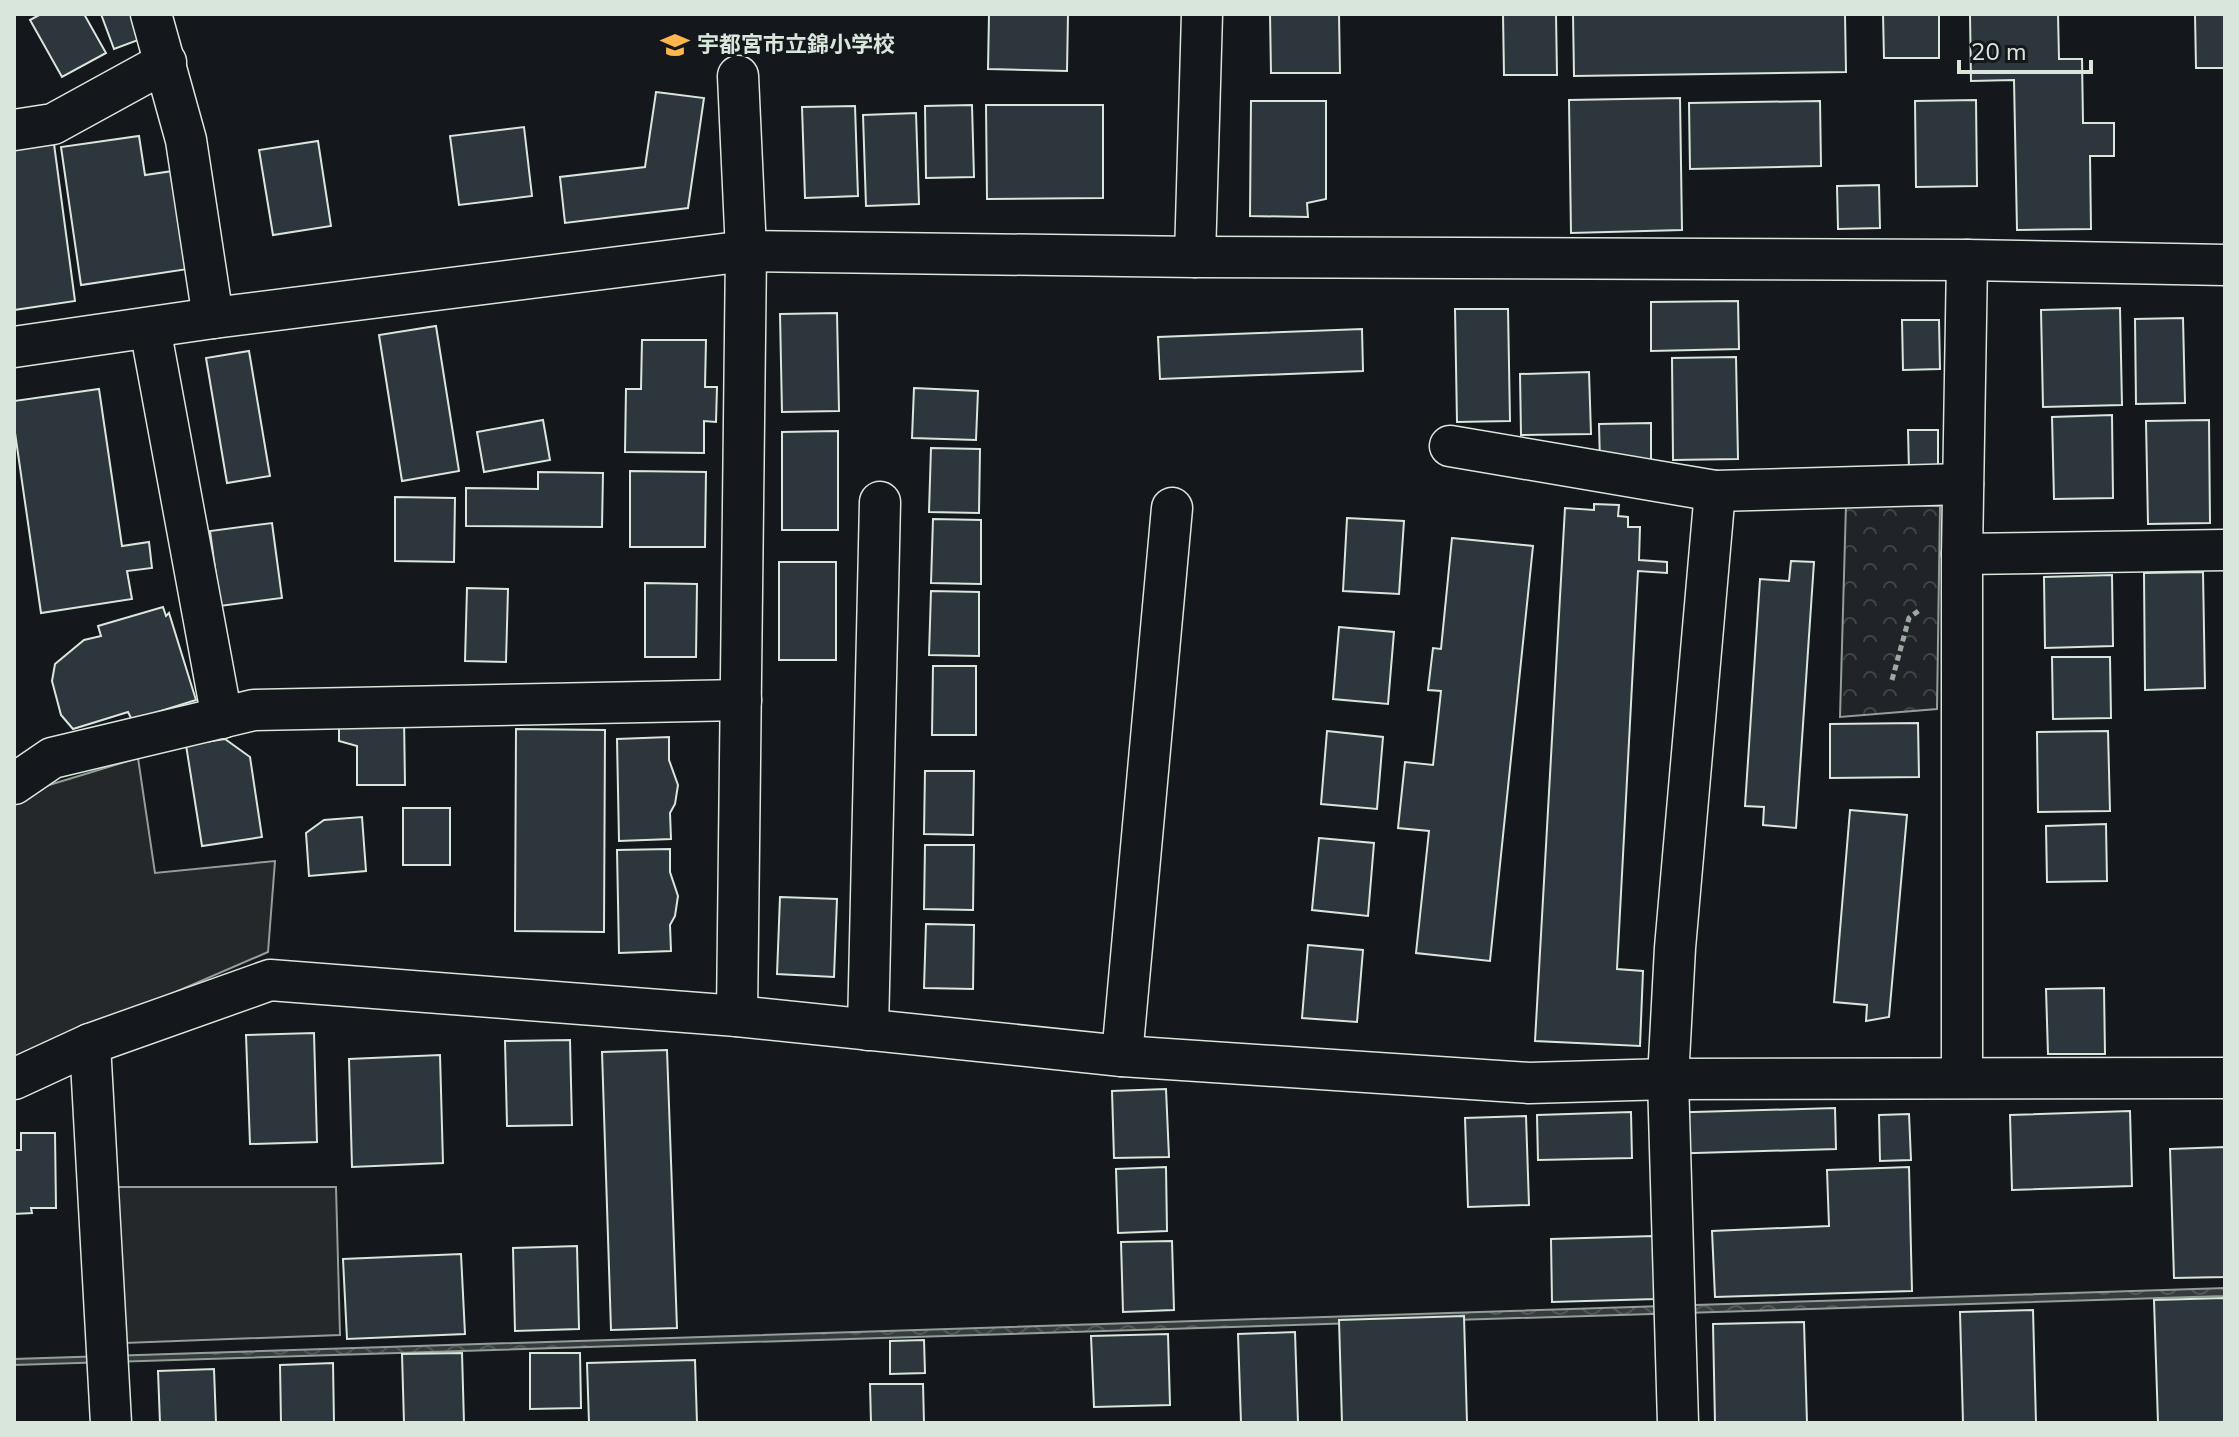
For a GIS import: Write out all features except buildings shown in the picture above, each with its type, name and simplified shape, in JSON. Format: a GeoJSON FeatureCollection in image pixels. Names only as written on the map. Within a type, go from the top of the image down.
{"type":"FeatureCollection","features":[{"type":"Feature","properties":{"kind":"street"},"geometry":{"type":"LineString","coordinates":[[151,14],[186,140],[213,318]]}},
{"type":"Feature","properties":{"kind":"street"},"geometry":{"type":"LineString","coordinates":[[1195,257],[1202,14]]}},
{"type":"Feature","properties":{"kind":"street"},"geometry":{"type":"LineString","coordinates":[[14,130],[53,124],[166,62]]}},
{"type":"Feature","properties":{"kind":"street"},"geometry":{"type":"LineString","coordinates":[[737,1016],[746,251],[738,76]]}},
{"type":"Feature","properties":{"kind":"street"},"geometry":{"type":"LineString","coordinates":[[14,347],[213,318],[746,251],[1195,257],[1967,260],[2225,265]]}},
{"type":"Feature","properties":{"kind":"street"},"geometry":{"type":"LineString","coordinates":[[1962,1077],[1962,554],[1967,260]]}},
{"type":"Feature","properties":{"kind":"street"},"geometry":{"type":"LineString","coordinates":[[150,328],[222,718]]}},
{"type":"Feature","properties":{"kind":"street"},"geometry":{"type":"LineString","coordinates":[[1450,446],[1715,491],[1963,484]]}},
{"type":"Feature","properties":{"kind":"street"},"geometry":{"type":"LineString","coordinates":[[1678,1423],[1668,1079],[1675,948],[1715,491]]}},
{"type":"Feature","properties":{"kind":"street"},"geometry":{"type":"LineString","coordinates":[[868,1030],[880,502]]}},
{"type":"Feature","properties":{"kind":"street"},"geometry":{"type":"LineString","coordinates":[[1122,1056],[1172,508]]}},
{"type":"Feature","properties":{"kind":"street"},"geometry":{"type":"LineString","coordinates":[[1962,554],[2225,550]]}},
{"type":"Feature","properties":{"kind":"street"},"geometry":{"type":"LineString","coordinates":[[14,784],[33,759],[254,710],[741,700]]}},
{"type":"Feature","properties":{"kind":"street"},"geometry":{"type":"LineString","coordinates":[[14,1079],[90,1044],[270,980],[737,1016],[1122,1056],[1529,1083],[1668,1079],[2225,1078]]}},
{"type":"Feature","properties":{"kind":"street"},"geometry":{"type":"LineString","coordinates":[[90,1044],[111,1423]]}},
{"type":"Feature","properties":{"kind":"green space"},"geometry":{"type":"Polygon","coordinates":[[[1846,504],[1940,506],[1937,709],[1840,717],[1846,504]]]}},
{"type":"Feature","properties":{"kind":"shaded area"},"geometry":{"type":"Polygon","coordinates":[[[138,758],[155,873],[275,861],[268,952],[16,1061],[14,803],[36,789],[138,758]]]}},
{"type":"Feature","properties":{"kind":"shaded area"},"geometry":{"type":"Polygon","coordinates":[[[116,1187],[336,1187],[340,1335],[124,1343],[116,1187]]]}},
{"type":"Feature","properties":{"kind":"water"},"geometry":{"type":"Polygon","coordinates":[[[2225,1288],[2225,1296],[14,1365],[14,1359],[2225,1288]]]}},
{"type":"Feature","properties":{"kind":"place","name":"宇都宮市立錦小学校"},"geometry":{"type":"Point","coordinates":[675,45]}}]}
